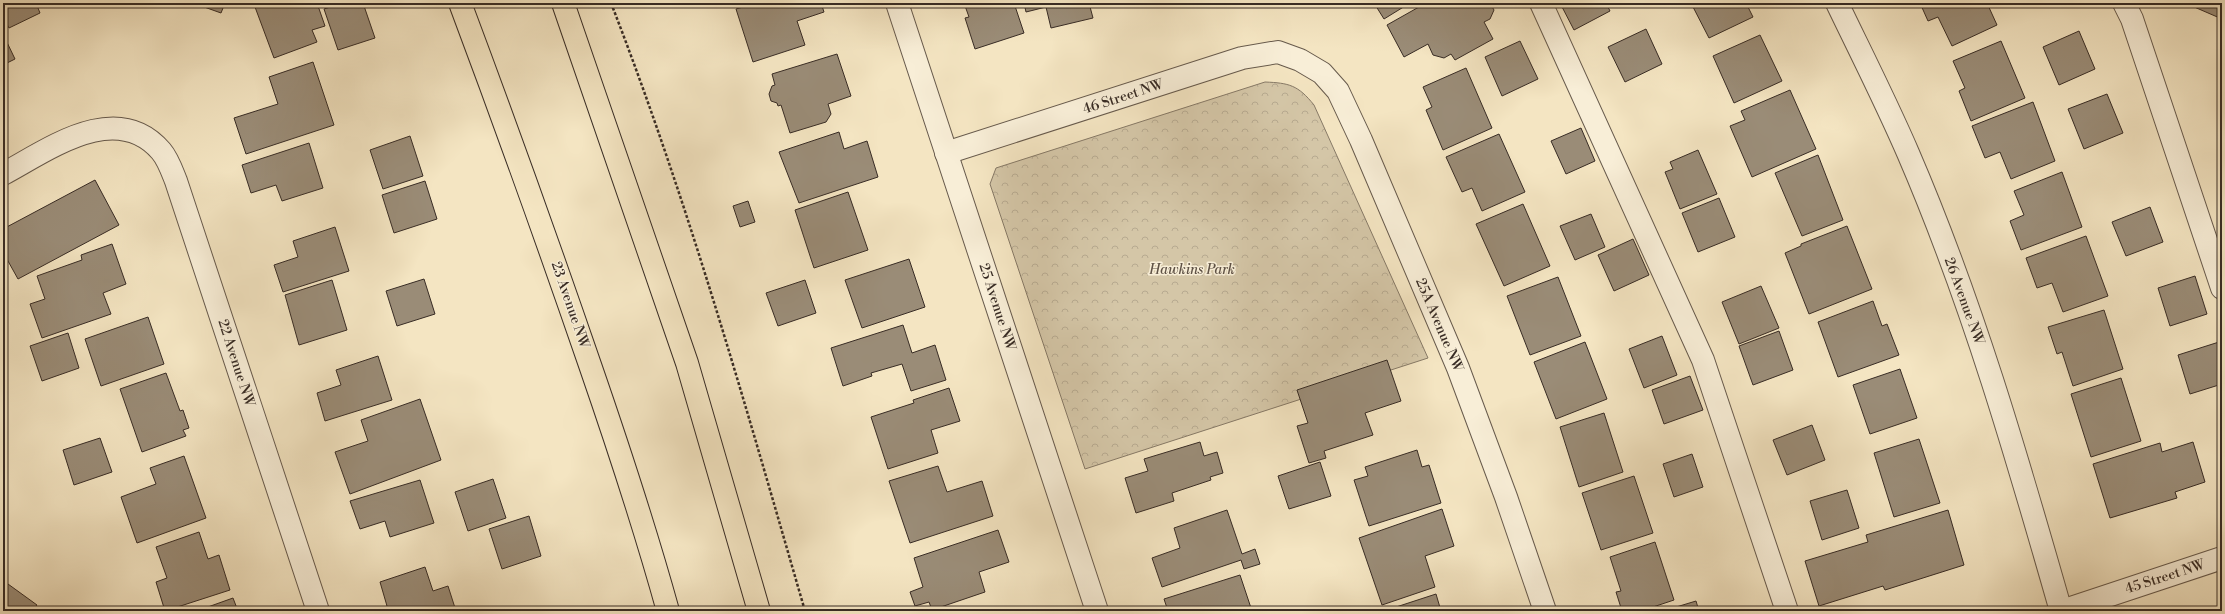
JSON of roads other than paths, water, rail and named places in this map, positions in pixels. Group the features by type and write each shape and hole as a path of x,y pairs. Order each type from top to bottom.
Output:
{"main road":[{"name":"23 Avenue NW","path":"460,3 532,194 611,428 667,608"},
{"path":"563,3 688,363 759,611"}],"street":[{"name":"25 Avenue NW","path":"896,3 1097,611"},
{"path":"1541,3 1703,360 1787,611"},
{"name":"26 Avenue NW","path":"1837,3 1908,154 1946,250 1982,350 2016,455 2062,611"},
{"path":"2124,3 2132,19 2222,288"},
{"name":"46 Street NW","path":"946,153 1242,58 1278,52 1300,60"},
{"name":"25A Avenue NW","path":"1300,60 1322,73 1338,91 1361,140 1484,433 1545,611"},
{"name":"22 Avenue NW","path":"3,174 76,135 114,128 131,131 148,140 161,151 176,181 318,611"},
{"name":"45 Street NW","path":"2062,611 2222,558"}],"park label":[{"name":"Hawkins Park","path":"1192,270"}]}
